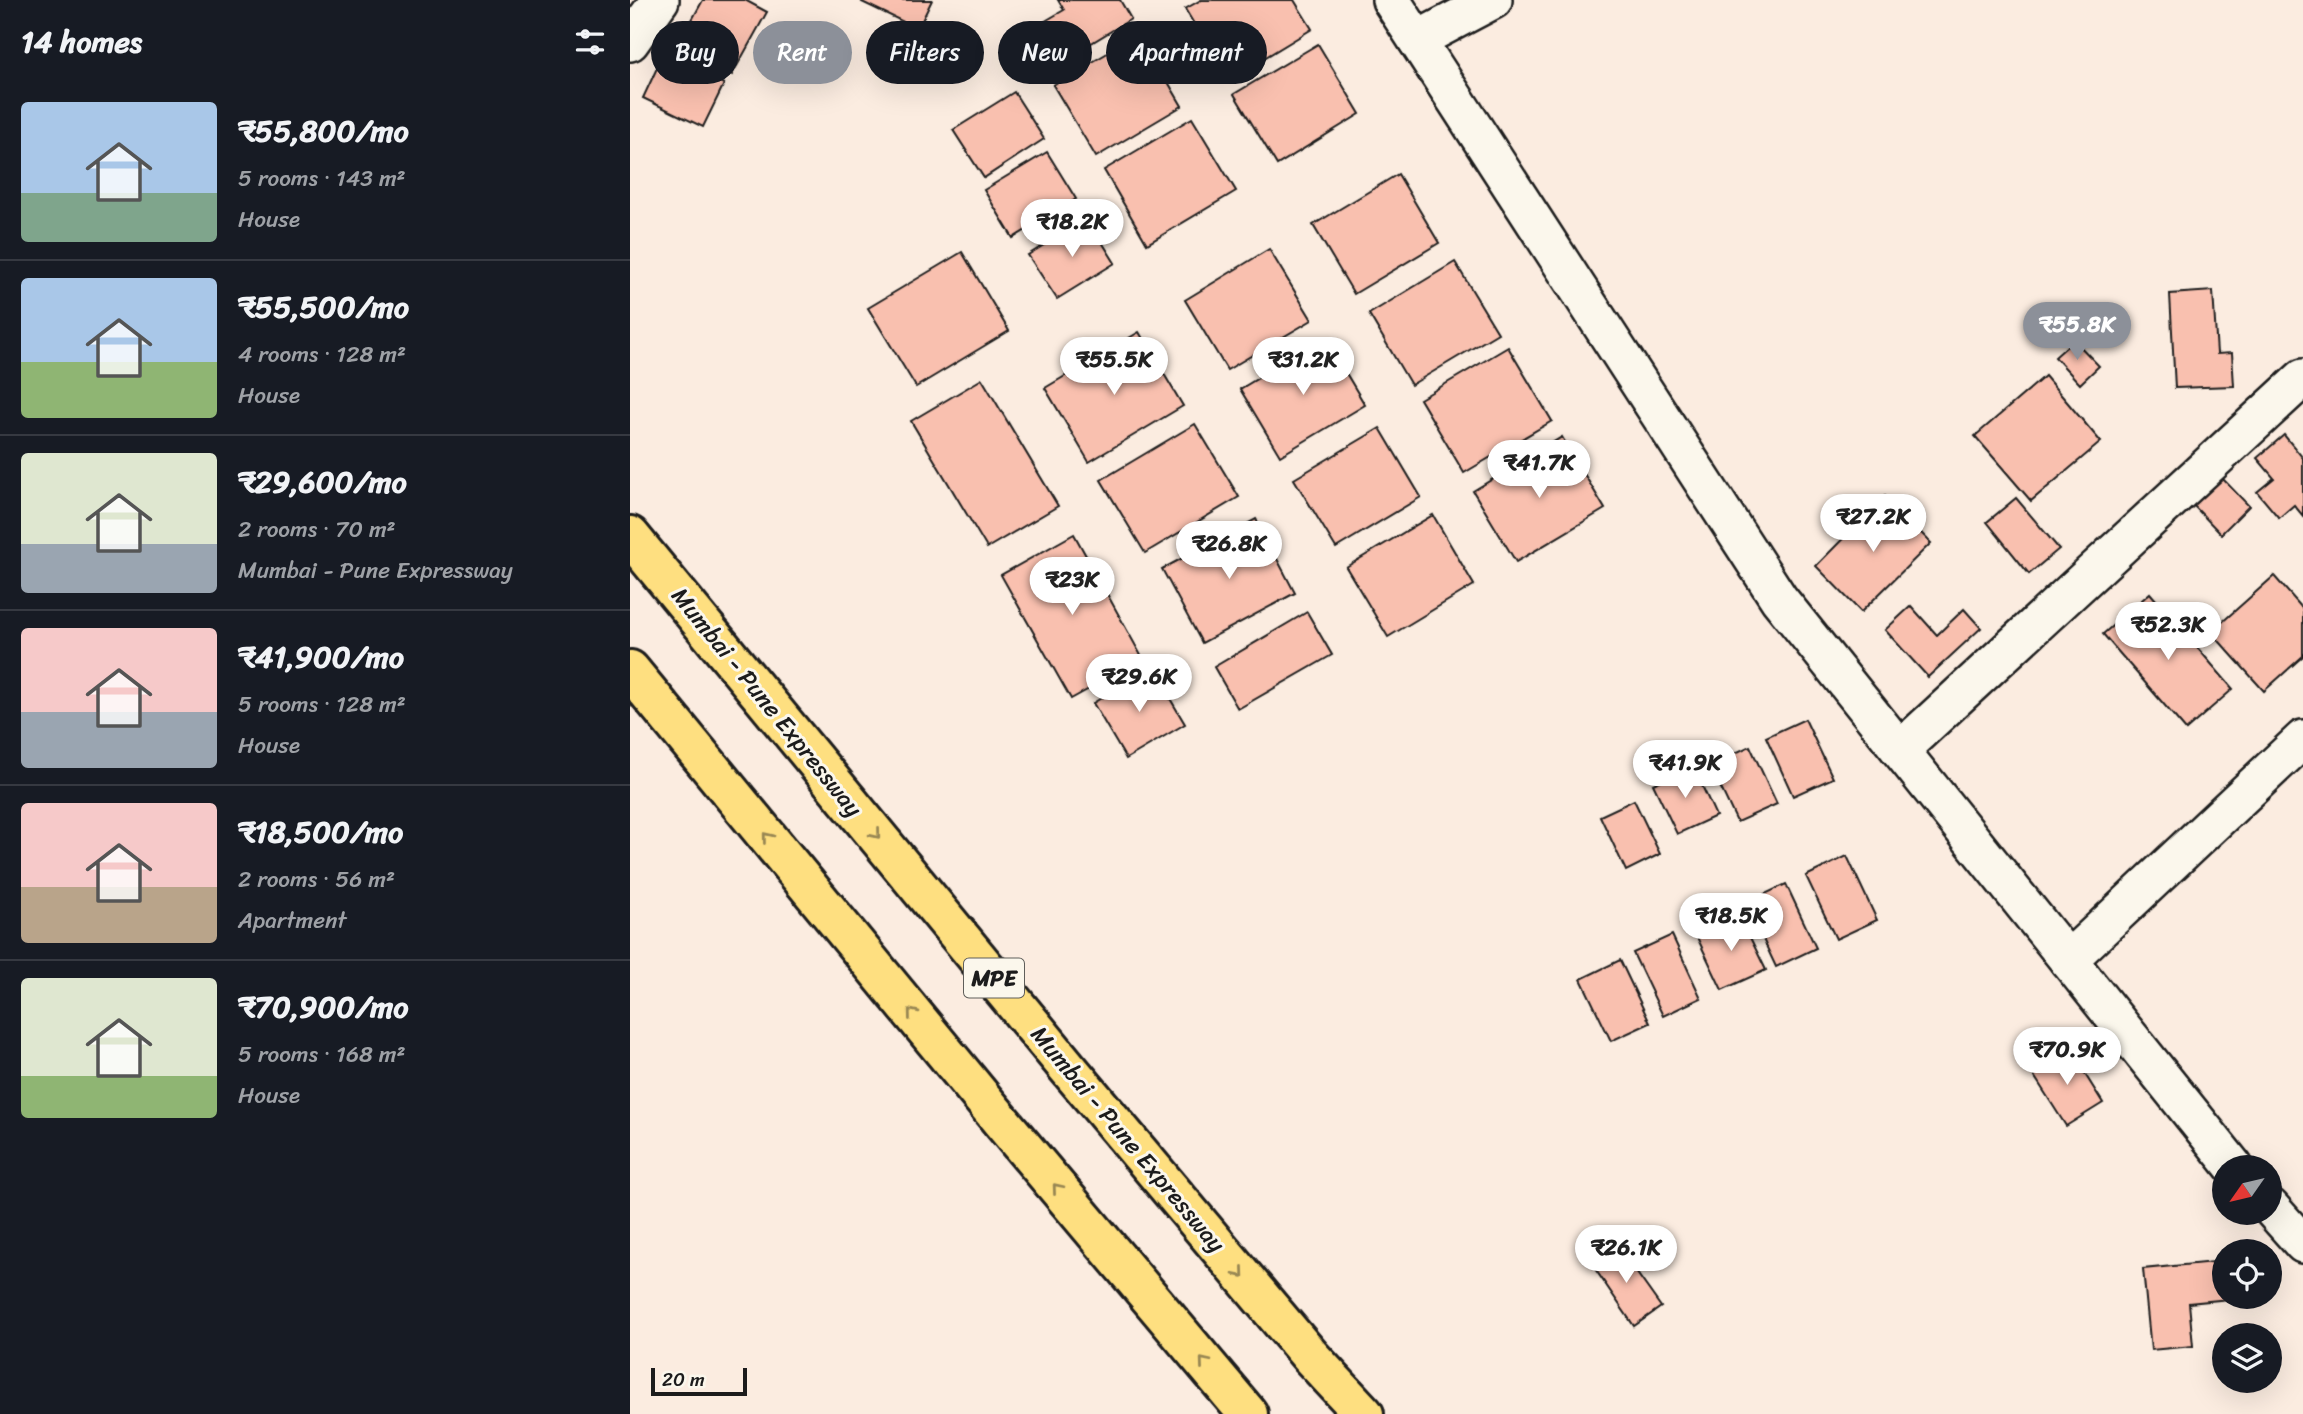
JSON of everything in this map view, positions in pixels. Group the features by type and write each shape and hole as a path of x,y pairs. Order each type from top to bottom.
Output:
{"highway":[{"name":"Mumbai - Pune Expressway","path":"630,536 1076,1077 1311,1357 1364,1414"},
{"path":"630,670 1002,1122 1248,1414"}],"street":[{"path":"630,42 660,0"},
{"path":"1391,0 1779,599 2224,1155"},
{"path":"1417,40 1493,0"},
{"path":"1900,750 2303,379"},
{"path":"2068,960 2303,739"},
{"path":"2282,1220 2303,1244"}],"building":[{"path":"703,0 745,0 767,12 762,21 753,21 753,37 739,62 739,21 691,21"},
{"path":"932,0 922,21 901,21 862,2"},
{"path":"1058,0 1120,0 1131,19 1106,21 1106,34 1092,43 1092,21 1045,21 1064,10"},
{"path":"1201,0 1294,0 1312,29 1267,56 1267,21 1192,21 1185,9"},
{"path":"1318,44 1360,114 1277,165 1234,94 1251,84 1267,84 1267,74"},
{"path":"1106,54 1106,84 1169,84 1182,106 1096,157 1053,85 1092,84 1092,62"},
{"path":"651,81 651,84 724,84 703,127 643,98"},
{"path":"1014,92 1044,139 984,178 953,130"},
{"path":"1192,118 1236,191 1147,244 1104,170"},
{"path":"1047,152 1076,199 1013,238 984,190"},
{"path":"1398,174 1439,243 1354,294 1313,225"},
{"path":"1087,218 1115,263 1057,299 1028,255"},
{"path":"1269,249 1312,320 1227,370 1185,300"},
{"path":"962,252 1009,331 916,387 868,308"},
{"path":"1455,262 1498,333 1411,385 1369,314"},
{"path":"2213,291 2217,354 2232,353 2234,386 2175,388 2170,294"},
{"path":"1139,332 1183,406 1089,462 1045,388"},
{"path":"1325,338 1365,405 1280,456 1240,389"},
{"path":"2074,340 2099,366 2080,384 2055,357"},
{"path":"1508,347 1552,421 1464,473 1420,399"},
{"path":"2045,376 2101,442 2031,501 1975,436"},
{"path":"982,379 1058,506 987,548 911,421"},
{"path":"1195,424 1239,497 1145,553 1101,480"},
{"path":"1380,428 1421,497 1336,548 1294,479"},
{"path":"2284,435 2303,458 2303,516 2294,505 2279,518 2257,492 2274,478 2257,458"},
{"path":"1562,437 1605,509 1516,562 1473,491"},
{"path":"2221,477 2249,506 2221,534 2193,505"},
{"path":"1885,496 1931,543 1861,612 1816,566"},
{"path":"2016,498 2059,549 2029,574 1987,522"},
{"path":"1433,515 1474,585 1388,637 1346,567"},
{"path":"1256,519 1295,593 1202,643 1162,569"},
{"path":"1074,534 1143,659 1071,699 1001,575"},
{"path":"2274,576 2303,609 2303,656 2264,691 2211,632"},
{"path":"2150,593 2233,689 2186,730 2103,634"},
{"path":"1911,606 1937,635 1964,609 1981,628 1928,677 1885,630"},
{"path":"1307,612 1332,655 1238,709 1214,667"},
{"path":"1152,668 1185,724 1126,759 1093,703"},
{"path":"1805,719 1833,778 1793,796 1766,737"},
{"path":"1750,746 1777,804 1737,822 1710,765"},
{"path":"1693,766 1716,816 1677,834 1653,784"},
{"path":"1634,800 1660,854 1626,871 1600,816"},
{"path":"1847,856 1877,920 1836,939 1806,876"},
{"path":"1786,884 1816,948 1776,967 1746,903"},
{"path":"1739,915 1766,970 1722,990 1696,935"},
{"path":"1672,935 1701,998 1663,1016 1633,953"},
{"path":"1620,960 1650,1023 1611,1041 1581,979"},
{"path":"2068,1047 2103,1103 2066,1126 2031,1071"},
{"path":"1617,1245 1661,1307 1634,1326 1591,1263"},
{"path":"2212,1262 2212,1301 2189,1303 2193,1346 2151,1350 2143,1269"}]}
